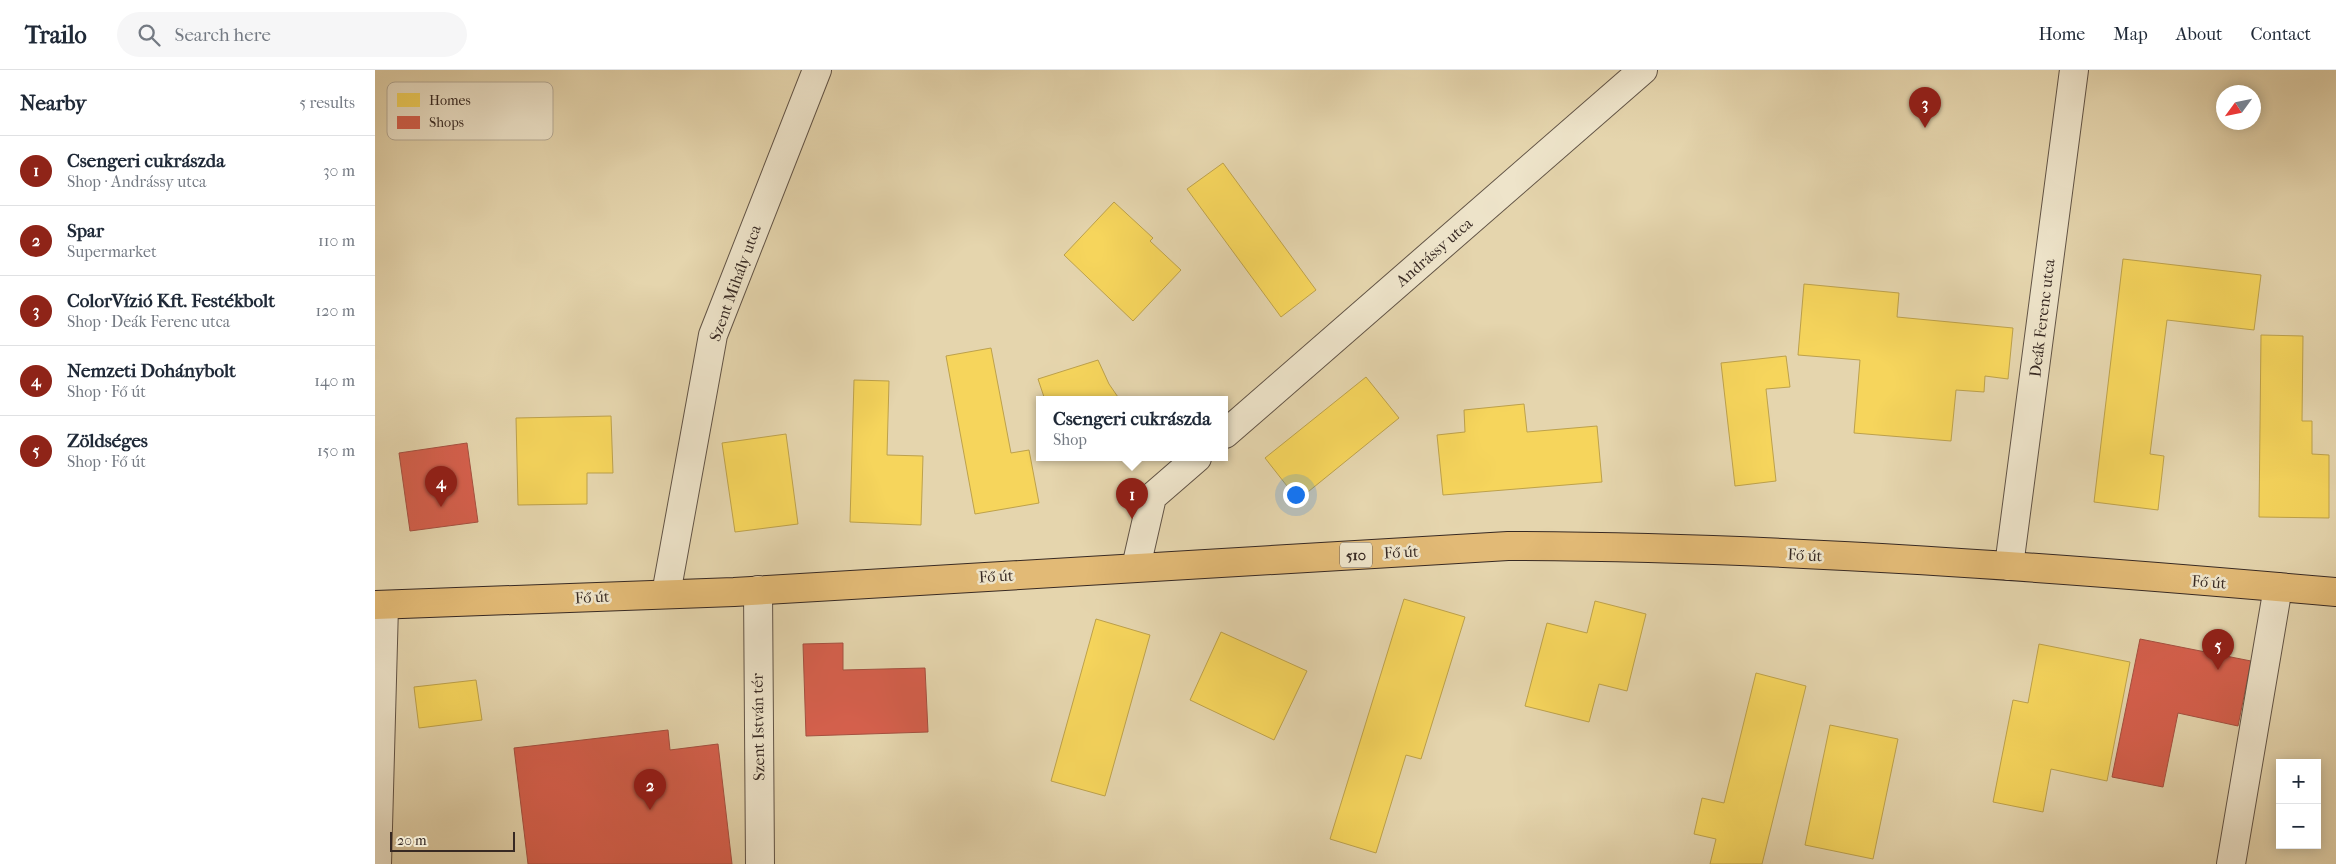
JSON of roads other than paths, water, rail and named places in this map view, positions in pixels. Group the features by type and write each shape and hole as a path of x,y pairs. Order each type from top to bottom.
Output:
{"main road":[{"name":"Fő út","path":"379,606 758,590 1508,546 1633,546 2009,566 2336,592"}],"street":[{"name":"Szent Mihály utca","path":"666,594 713,335 817,70"},
{"name":"Andrássy utca","path":"1228,431 1643,70"},
{"name":"Deák Ferenc utca","path":"2009,566 2074,70"},
{"path":"1136,568 1152,497 1194,461"},
{"path":"2231,864 2278,587"},
{"name":"Szent István tér","path":"758,590 760,864"},
{"path":"377,864 379,606"}],"place":[{"name":"ColorVízió Kft. Festékbolt","path":"1925,128"},
{"name":"Nemzeti Dohánybolt","path":"441,507"},
{"name":"Csengeri cukrászda","path":"1132,519"},
{"name":"Zöldséges","path":"2218,670"},
{"name":"Spar","path":"650,810"}]}
